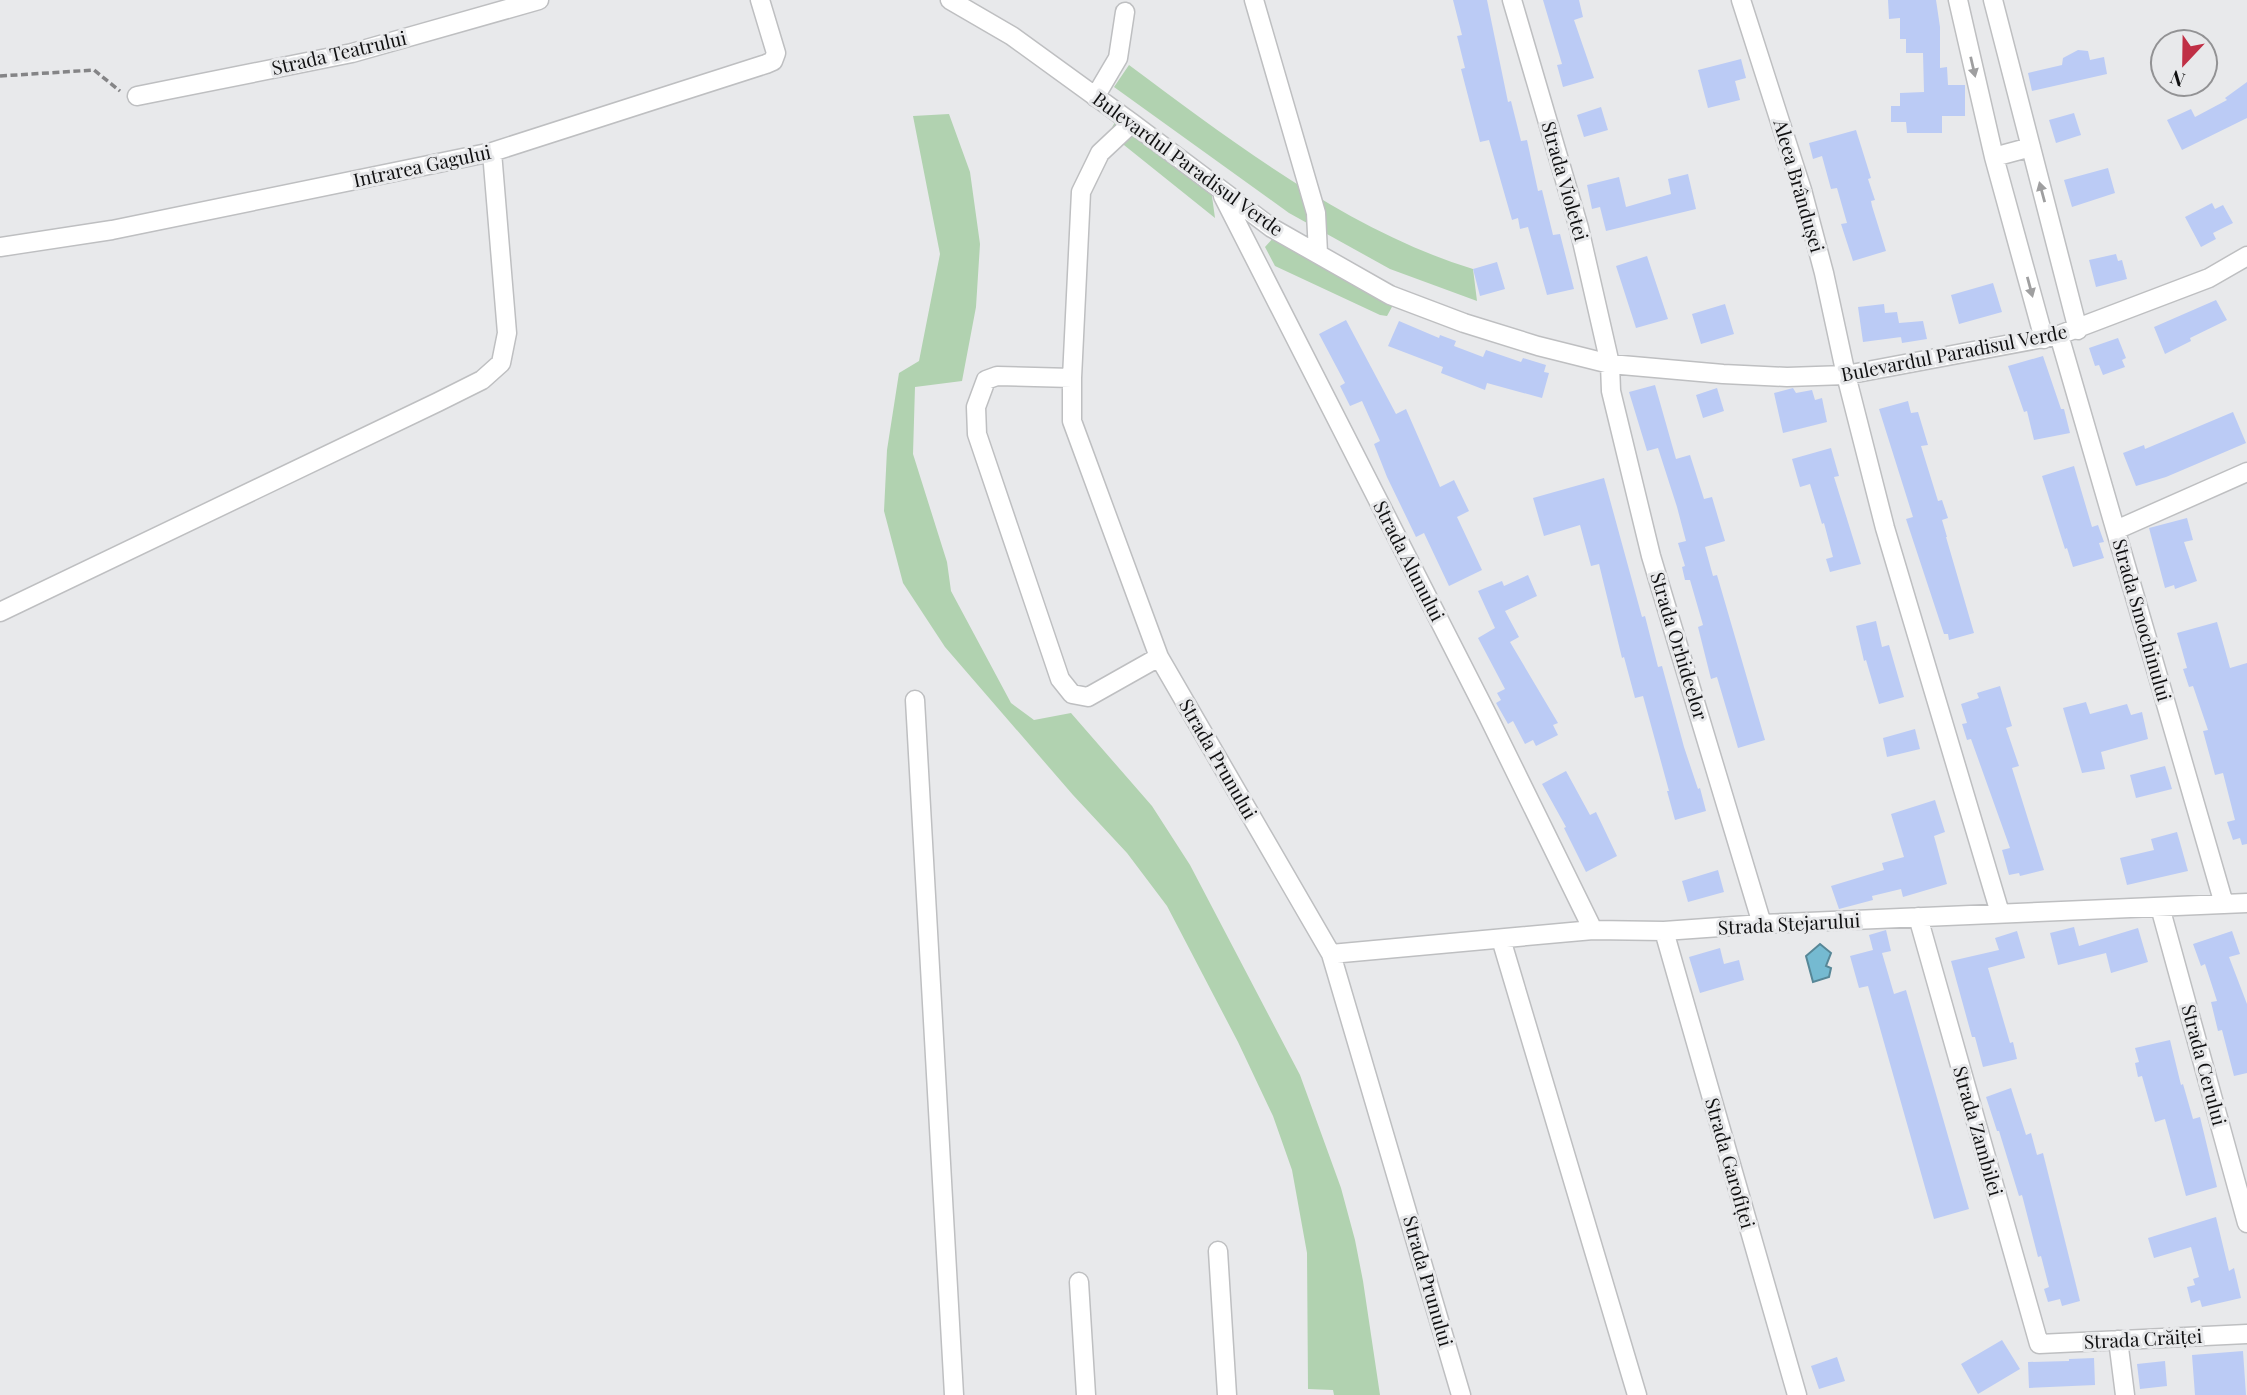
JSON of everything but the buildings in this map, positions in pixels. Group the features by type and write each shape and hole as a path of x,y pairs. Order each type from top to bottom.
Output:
{"street":[{"name":"Strada Teatrului","path":"136,96 352,53 539,0"},
{"name":"Intrarea Gagului","path":"0,247 112,230 492,152 773,61 776,54 760,0"},
{"name":"Bulevardul Paradisul Verde","path":"950,0 1012,36 1272,228 1390,295 1464,323 1611,364 1774,377 1846,375 2078,330 2210,278 2247,256"},
{"path":"1254,0 1316,213 1318,253"},
{"name":"Strada Violetei","path":"1512,0 1579,228 1611,364"},
{"name":"Aleea Brândușei","path":"1741,0 1802,190 1824,273 1846,375"},
{"name":"Strada Smochinului","path":"1959,0 1994,157 2116,530 2224,904"},
{"path":"1993,0 2078,330"},
{"path":"1095,97 1118,58 1125,12"},
{"name":"Strada Prunului","path":"1132,123 1100,153 1082,192 1072,421 1159,657 1331,954 1461,1395"},
{"path":"1994,157 2031,148"},
{"path":"0,612 438,402 482,380 501,363 507,333 492,152"},
{"name":"Strada Alunului","path":"1222,193 1482,704 1592,930"},
{"name":"Strada Orhideelor","path":"1611,364 1611,391 1651,556 1762,924"},
{"path":"1846,375 1885,528 2000,914"},
{"path":"1072,379 997,376 986,380 976,407 977,434 1060,679 1072,694 1088,697 1159,657"},
{"path":"2116,530 2247,472"},
{"path":"915,700 954,1395"},
{"name":"Strada Stejarului","path":"1331,954 1592,930 1664,931 1762,924 2247,903"},
{"name":"Strada Cerului","path":"2160,907 2247,1223"},
{"name":"Strada Zambilei","path":"1918,917 2039,1345"},
{"name":"Strada Garofiței","path":"1664,931 1797,1395"},
{"path":"1501,939 1637,1395"},
{"path":"1218,1251 1227,1395"},
{"path":"1079,1282 1086,1395"},
{"name":"Strada Crăiței","path":"2039,1345 2247,1334"},
{"path":"2118,1340 2125,1395"}],"path":[{"path":"0,76 94,70 120,91 136,96"}],"green space":[{"path":"1129,65 1293,182 1381,232 1473,269 1477,301 1390,269 1289,213 1114,87"},
{"path":"1120,113 1211,189 1215,218 1109,133"},
{"path":"949,114 970,172 980,244 976,307 962,381 915,387 913,454 947,562 951,591 1011,703 1034,720 1071,713 1152,806 1190,865 1300,1075 1341,1188 1363,1281 1380,1395 1334,1395 1333,1390 1308,1389 1307,1253 1292,1170 1273,1116 1238,1042 1167,906 1127,853 945,647 903,583 884,511 887,450 899,373 919,361 940,254 913,116"},
{"path":"1274,237 1393,305 1387,316 1275,266 1265,247"}],"water":[{"path":"1820,944 1831,953 1826,966 1831,968 1829,977 1813,982 1806,956"}]}
